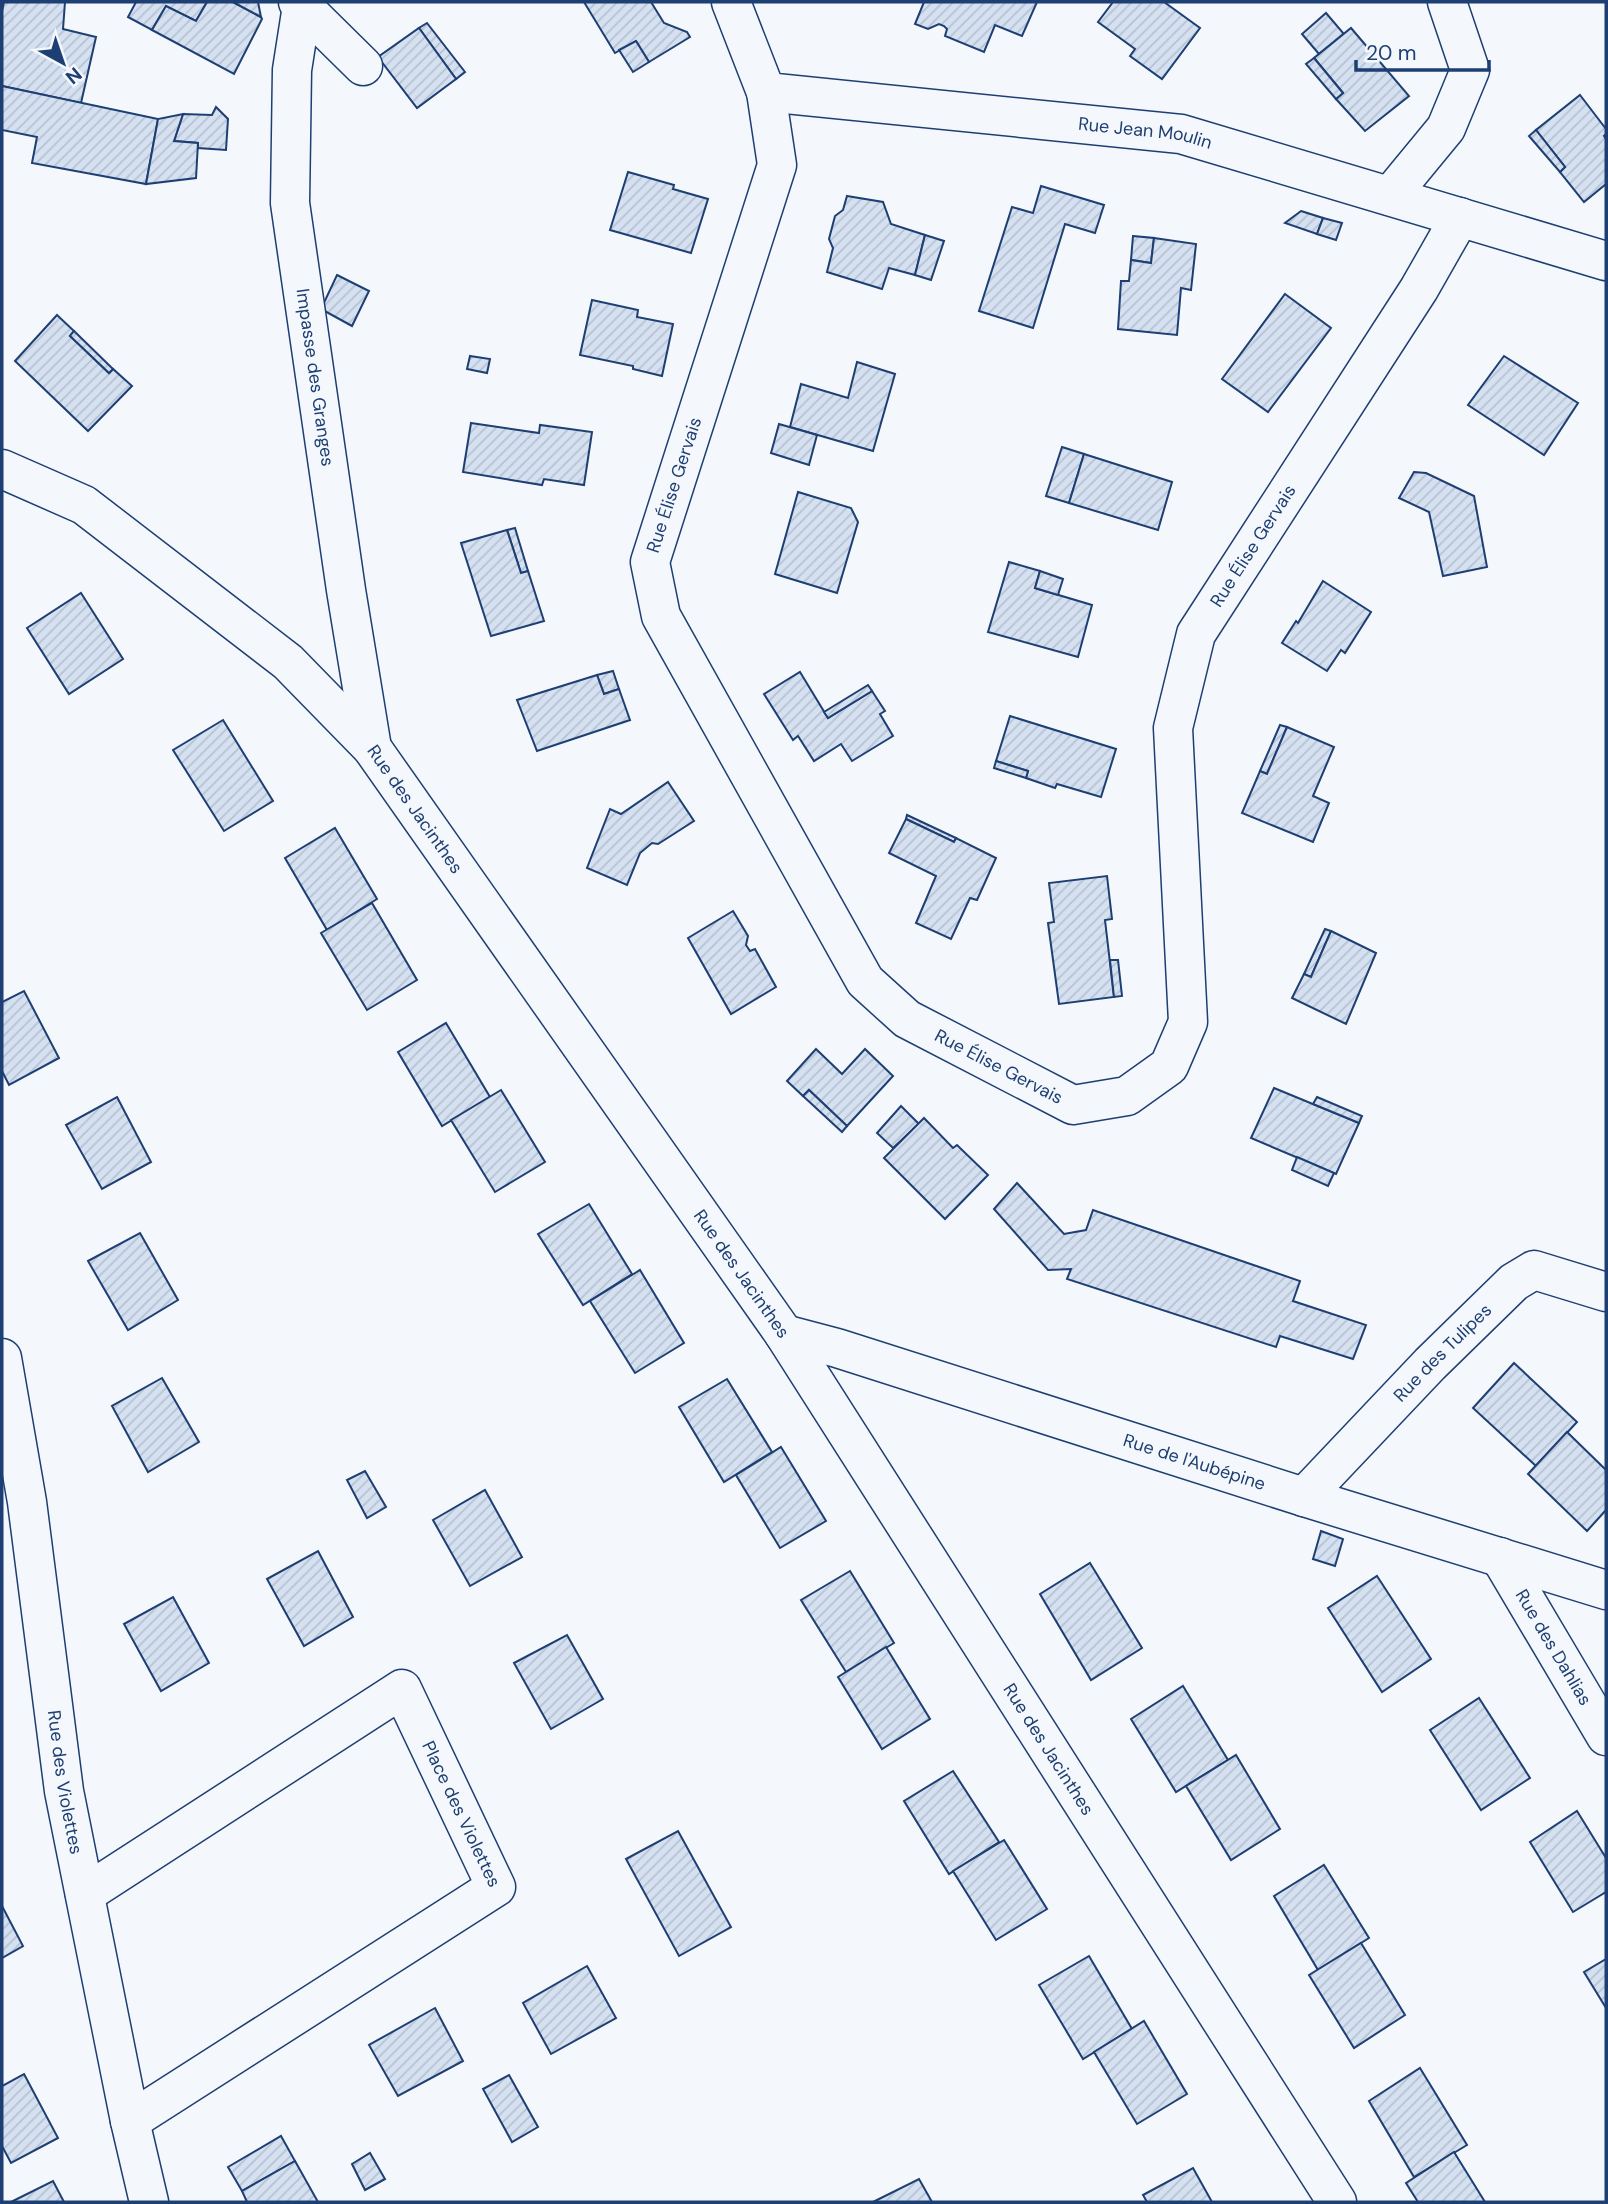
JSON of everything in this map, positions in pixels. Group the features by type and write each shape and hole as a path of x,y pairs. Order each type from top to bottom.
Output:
{"street":[{"path":"731,2 766,92"},
{"path":"1390,197 1446,128 1470,70 1447,2"},
{"name":"Impasse des Granges","path":"300,4 363,66"},
{"name":"Impasse des Granges","path":"300,4 292,70 290,202 345,590 372,748"},
{"name":"Rue Jean Moulin","path":"766,92 1181,134 1606,261"},
{"name":"Rue Élise Gervais","path":"766,92 776,165 649,562 661,616 865,981 907,1019 1073,1105 1127,1096 1169,1066 1188,1022 1173,728 1196,634 1419,289 1460,217"},
{"name":"Rue des Jacinthes","path":"4,471 85,505 288,662 372,748 784,1334 1337,2202"},
{"name":"Rue des Tulipes","path":"1304,1497 1430,1364 1514,1282 1534,1270 1606,1292"},
{"name":"Rue de l'Aubépine","path":"784,1334 837,1348 1606,1590"},
{"name":"Rue des Violettes","path":"2,1358 27,1502 65,1791 130,2121 149,2202"},
{"name":"Rue des Dahlias","path":"1500,1557 1606,1736"},
{"name":"Place des Violettes","path":"85,1894 402,1689 496,1887 130,2121"}],"building":[{"path":"4,2 65,2 63,29 96,37 81,103 2,86"},
{"path":"136,2 207,2 196,21 166,6 152,30 128,17"},
{"path":"207,2 233,2 262,19 234,74 152,30 166,6 196,21"},
{"path":"233,2 258,2 261,17"},
{"path":"584,2 651,2 664,23 687,32 690,37 649,62 636,41 615,53"},
{"path":"924,2 1037,2 1022,36 995,25 984,52 945,36 947,29 944,26 939,24 928,29 915,24"},
{"path":"1113,2 1164,2 1200,28 1162,79 1130,56 1135,49 1098,22"},
{"path":"1326,13 1344,34 1319,54 1302,34"},
{"path":"427,23 465,72 456,79 419,28"},
{"path":"419,28 456,79 417,108 378,57"},
{"path":"1351,28 1409,96 1365,131 1336,99 1343,93 1314,58"},
{"path":"636,41 649,62 633,72 619,50"},
{"path":"1314,58 1343,93 1336,99 1306,64"},
{"path":"2,86 158,119 146,184 32,163 37,137 2,130"},
{"path":"1580,95 1606,129 1606,184 1584,202 1560,172 1565,167 1536,130"},
{"path":"216,107 228,119 226,150 198,148 198,143 174,141 183,114 212,115"},
{"path":"183,114 174,141 198,143 196,178 146,184 158,119"},
{"path":"1536,130 1565,167 1560,172 1529,136"},
{"path":"628,172 674,185 673,189 708,199 691,253 610,230"},
{"path":"1041,186 1104,205 1095,233 1065,224 1033,328 979,311 1012,207 1033,213"},
{"path":"847,196 883,202 891,224 925,235 915,275 889,268 882,289 827,272 833,248 829,239 835,216 843,210"},
{"path":"1301,211 1323,218 1317,234 1285,223"},
{"path":"1323,218 1342,223 1336,240 1317,234"},
{"path":"925,235 944,241 931,280 915,275"},
{"path":"1133,236 1154,238 1151,263 1131,260"},
{"path":"1154,238 1196,244 1191,290 1181,288 1177,335 1118,329 1121,281 1129,281 1131,260 1151,263"},
{"path":"337,275 369,291 352,326 321,309"},
{"path":"1285,294 1331,328 1268,412 1222,379"},
{"path":"592,300 638,310 637,317 673,324 662,376 633,369 633,366 580,355"},
{"path":"57,315 74,331 70,336 109,373 113,369 132,386 88,431 15,361"},
{"path":"74,331 113,369 109,373 70,336"},
{"path":"470,356 490,359 487,373 467,369"},
{"path":"1504,356 1578,403 1544,455 1468,405"},
{"path":"857,362 895,374 873,451 790,427 801,384 848,398"},
{"path":"471,423 539,433 540,425 592,432 584,485 544,479 542,485 463,472"},
{"path":"779,424 817,435 809,465 771,453"},
{"path":"1062,447 1084,454 1069,503 1046,496"},
{"path":"1084,454 1172,482 1158,530 1069,503"},
{"path":"1414,472 1426,473 1474,496 1487,567 1443,576 1429,512 1399,498"},
{"path":"798,492 851,508 858,522 837,593 775,574"},
{"path":"515,528 528,571 521,573 507,530"},
{"path":"507,530 521,573 528,571 544,621 491,636 461,543"},
{"path":"1009,562 1040,571 1035,588 1092,605 1078,657 988,632"},
{"path":"1040,571 1063,579 1058,595 1035,588"},
{"path":"1323,581 1371,612 1345,653 1341,650 1327,671 1282,643 1296,621 1298,623"},
{"path":"81,593 123,659 69,694 27,628"},
{"path":"613,671 619,689 604,694 597,675"},
{"path":"800,672 828,718 872,691 885,711 880,714 893,736 852,761 841,744 814,761 798,736 793,740 764,694"},
{"path":"597,675 604,694 619,689 630,720 537,751 517,700"},
{"path":"868,685 872,691 828,718 824,712"},
{"path":"1010,716 1116,749 1101,797 1057,784 1055,788 1026,778 1028,771 996,761"},
{"path":"223,720 273,801 224,831 173,750"},
{"path":"1280,725 1287,727 1267,774 1260,771"},
{"path":"1287,727 1334,747 1313,796 1329,803 1313,842 1242,813 1260,771 1267,774"},
{"path":"996,761 1028,771 1026,778 994,768"},
{"path":"668,782 694,821 658,844 652,843 640,853 627,885 587,868 610,809 621,814"},
{"path":"907,815 956,838 954,842 906,819"},
{"path":"906,819 954,842 956,838 996,858 977,900 970,898 951,939 916,923 936,876 889,853"},
{"path":"335,828 377,899 327,930 285,858"},
{"path":"1107,876 1112,919 1105,920 1114,997 1059,1004 1048,923 1054,922 1049,883"},
{"path":"372,903 417,980 367,1010 321,933"},
{"path":"733,911 748,936 746,945 750,951 755,949 776,987 731,1014 688,938"},
{"path":"1325,929 1331,931 1311,977 1304,974"},
{"path":"1331,931 1376,953 1346,1024 1292,998 1304,974 1311,977"},
{"path":"1110,960 1118,960 1122,996 1114,997"},
{"path":"24,991 59,1058 9,1085 2,1071 2,1002"},
{"path":"446,1023 490,1097 442,1126 398,1052"},
{"path":"816,1049 842,1074 865,1049 893,1076 847,1126 809,1090 803,1096 787,1081"},
{"path":"1274,1088 1359,1123 1336,1174 1251,1138"},
{"path":"501,1090 545,1162 495,1192 451,1120"},
{"path":"809,1090 847,1126 842,1132 803,1096"},
{"path":"117,1097 151,1162 102,1189 66,1125"},
{"path":"1317,1097 1362,1116 1359,1123 1313,1104"},
{"path":"901,1106 919,1124 893,1148 877,1133"},
{"path":"924,1118 953,1148 957,1145 988,1175 945,1219 884,1158"},
{"path":"1297,1157 1334,1173 1328,1186 1292,1170"},
{"path":"1017,1183 1064,1234 1086,1230 1093,1210 1300,1281 1293,1301 1366,1325 1353,1359 1280,1336 1276,1347 1067,1279 1071,1269 1048,1270 994,1209"},
{"path":"589,1204 632,1274 583,1305 538,1234"},
{"path":"140,1233 178,1300 128,1330 88,1261"},
{"path":"640,1270 684,1343 635,1373 590,1301"},
{"path":"1514,1363 1577,1422 1536,1466 1473,1408"},
{"path":"162,1378 199,1442 148,1472 112,1406"},
{"path":"727,1379 772,1452 724,1482 679,1407"},
{"path":"1567,1432 1606,1470 1606,1510 1587,1531 1528,1474"},
{"path":"781,1447 826,1521 780,1548 736,1475"},
{"path":"365,1471 386,1507 367,1518 347,1480"},
{"path":"485,1490 522,1557 470,1586 433,1520"},
{"path":"1321,1531 1343,1539 1335,1566 1313,1559"},
{"path":"318,1551 353,1617 304,1646 267,1579"},
{"path":"1090,1563 1142,1648 1091,1680 1040,1594"},
{"path":"850,1571 894,1643 846,1672 801,1600"},
{"path":"1377,1576 1431,1659 1382,1692 1328,1608"},
{"path":"173,1597 209,1663 161,1691 124,1624"},
{"path":"567,1635 603,1699 551,1729 514,1663"},
{"path":"886,1647 930,1719 882,1749 838,1677"},
{"path":"1183,1686 1228,1760 1176,1792 1131,1719"},
{"path":"1479,1698 1530,1778 1481,1810 1430,1730"},
{"path":"1236,1755 1280,1829 1231,1860 1186,1786"},
{"path":"953,1771 999,1842 949,1874 904,1801"},
{"path":"1577,1811 1606,1858 1606,1892 1573,1912 1530,1842"},
{"path":"678,1831 731,1927 679,1956 626,1859"},
{"path":"1004,1840 1047,1909 996,1940 953,1871"},
{"path":"1324,1865 1369,1938 1318,1970 1274,1896"},
{"path":"2,1906 23,1946 2,1958"},
{"path":"1361,1943 1405,2015 1354,2048 1309,1975"},
{"path":"1089,1956 1132,2029 1083,2059 1039,1985"},
{"path":"1606,1959 1606,2008 1584,1972"},
{"path":"587,1966 616,2018 551,2054 523,2003"},
{"path":"435,2008 463,2061 398,2096 369,2045"},
{"path":"1144,2021 1187,2094 1137,2124 1094,2052"},
{"path":"1420,2068 1467,2145 1414,2177 1369,2101"},
{"path":"24,2074 58,2138 11,2163 2,2146 2,2086"},
{"path":"509,2075 538,2127 512,2142 483,2089"},
{"path":"281,2136 295,2161 242,2191 228,2167"},
{"path":"1454,2152 1485,2202 1418,2202 1406,2183"},
{"path":"370,2153 385,2179 365,2190 352,2164"},
{"path":"295,2161 318,2202 247,2202 242,2191"},
{"path":"1193,2168 1212,2202 1147,2202 1143,2195"},
{"path":"919,2179 932,2202 873,2202"},
{"path":"53,2181 64,2202 11,2202"}]}
